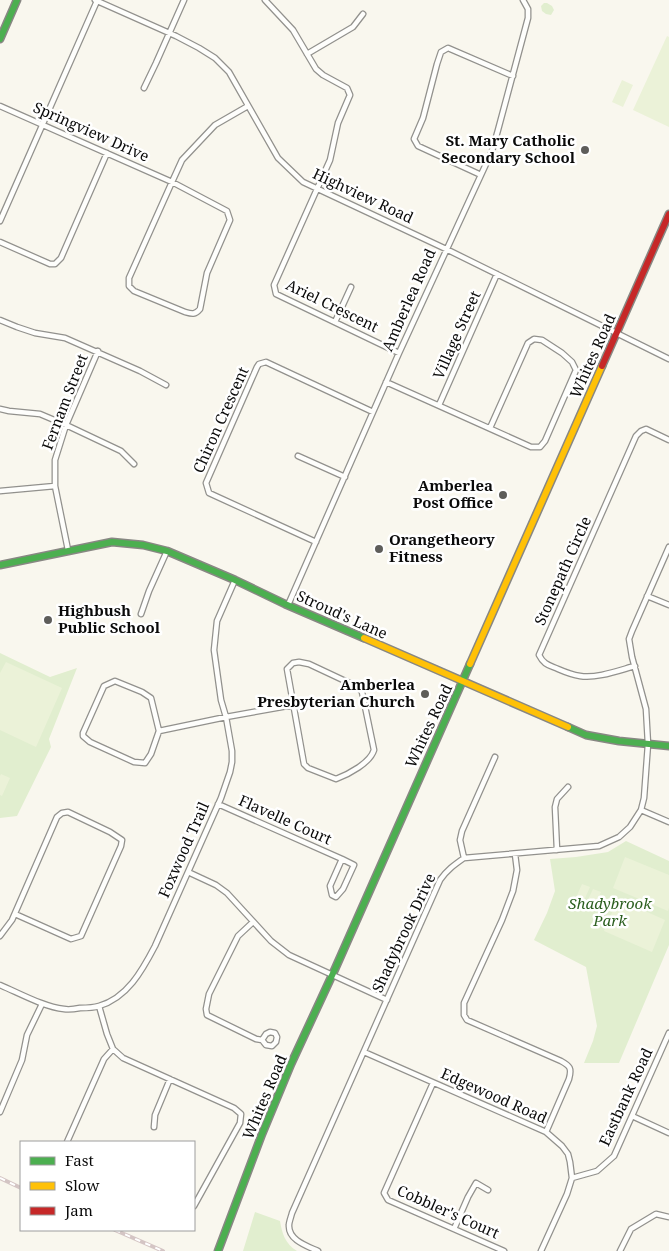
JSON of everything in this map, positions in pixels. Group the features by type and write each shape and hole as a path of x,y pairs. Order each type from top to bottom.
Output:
{"main road":[{"path":"0,39 17,0"},
{"name":"Whites Road","path":"218,1251 262,1134 292,1064 669,214"},
{"name":"Stroud's Lane","path":"0,565 112,542 143,545 167,551 586,735 619,741 669,746"}],"street":[{"path":"0,221 96,0"},
{"name":"Highview Road","path":"96,0 169,33 215,58 229,72 278,158 303,182 446,249 669,359"},
{"path":"144,88 184,0"},
{"path":"265,0 293,30 316,69 347,88 350,95 338,123 330,160 317,188"},
{"name":"Amberlea Road","path":"288,605 399,353 492,151 528,18 528,9 524,0"},
{"path":"307,54 353,27 363,14"},
{"path":"481,175 415,143 414,139 423,118 437,64 441,52 448,48 513,76"},
{"name":"Springview Drive","path":"0,106 172,182 227,211 230,220 207,273 200,309 197,313 192,314 134,291 129,286 129,278 172,182"},
{"path":"172,182 182,160 215,125 248,106"},
{"path":"0,242 50,264 55,264 61,258 107,153"},
{"name":"Ariel Crescent","path":"317,188 274,285 276,294 399,353"},
{"name":"Village Street","path":"439,405 497,274"},
{"path":"335,322 351,287"},
{"path":"0,320 36,333 65,338 140,371 166,385"},
{"path":"386,382 439,405 490,428 531,446 540,447 545,441 576,370 572,362 542,340 534,339 528,343 490,428"},
{"name":"Fernam Street","path":"68,550 55,486 55,460 66,425 98,352"},
{"name":"Chiron Crescent","path":"316,542 209,493 206,483 259,364 266,362 373,412"},
{"path":"0,409 40,414 121,451 134,464"},
{"name":"Stonepath Circle","path":"635,666 591,677 581,676 564,672 548,665 543,662 540,655 636,436 646,429 669,440"},
{"path":"298,456 344,477"},
{"path":"0,492 55,486"},
{"path":"494,757 462,831 460,840 464,858 599,846 619,837 630,827 641,810 644,798 648,744 646,709 629,639 669,548"},
{"path":"141,614 167,551"},
{"name":"Foxwood Trail","path":"0,985 42,1004 65,1010 99,1006 116,998 131,985 143,969 188,872 230,772 232,751 221,700 214,650 217,621 235,580"},
{"path":"647,596 669,605"},
{"path":"293,663 309,664 358,687 362,692 374,750 373,755 362,765 336,780 308,768 304,764 294,705 287,669 293,663"},
{"path":"115,681 142,692 151,698 158,731 151,754 145,763 134,762 90,742 83,736 104,686 115,681"},
{"path":"158,731 294,705"},
{"path":"557,850 555,807 557,800 568,787"},
{"name":"Flavelle Court","path":"218,804 342,859 354,865 343,889 336,897 332,895 330,886 342,859"},
{"path":"641,810 669,822"},
{"path":"0,936 12,920 57,817 62,813 68,812 110,832 122,840 81,936 71,940 15,914"},
{"path":"514,854 517,870 513,891 502,920 464,1003 464,1015 467,1020 568,1065 571,1072 569,1079 546,1132"},
{"name":"Shadybrook Drive","path":"318,1251 303,1244 292,1235 289,1227 292,1213 440,880 446,872 464,858"},
{"path":"188,872 216,885 227,893 271,941 290,955 387,1000"},
{"path":"253,922 238,936 209,994 206,1009 207,1015 256,1039 262,1040"},
{"path":"0,1112 22,1060 27,1035 42,1004"},
{"path":"99,1006 113,1049 123,1058 234,1108 241,1114 240,1123 195,1204"},
{"name":"Eastbank Road","path":"572,1178 597,1171 614,1156 669,1033"},
{"path":"67,1141 104,1059 113,1049"},
{"name":"Edgewood Road","path":"364,1052 546,1132 562,1146 568,1154 572,1178 567,1194 541,1251"},
{"path":"154,1127 155,1115 170,1079"},
{"name":"Cobbler's Court","path":"433,1083 384,1193 388,1200 504,1251"},
{"path":"632,1116 669,1133"},
{"path":"454,1229 476,1183 488,1190"},
{"path":"620,1251 631,1229 656,1214 669,1217"}],"green space":[{"path":"544,3 552,6 554,10 551,15 542,11 541,6"},
{"path":"667,36 669,37 669,127 633,110"},
{"path":"622,80 633,85 623,107 612,102"},
{"path":"0,653 50,677 77,668 49,739 51,747 17,816 0,818"},
{"path":"6,662 62,688 36,747 0,730 0,673"},
{"path":"1,774 10,778 2,796 0,795"},
{"name":"Shadybrook Park","path":"626,841 669,861 669,945 619,1063 584,1063 597,1026 586,967 534,940 555,891 550,859 608,852"},
{"path":"625,857 669,875 668,911 613,888"},
{"path":"582,884 590,887 582,905 574,902"},
{"path":"593,889 601,892 593,910 585,906"},
{"path":"618,899 665,920 652,952 604,931"},
{"path":"255,1212 280,1221 285,1238 297,1251 243,1251"}],"railway":[{"path":"0,1178 20,1188"},
{"path":"117,1231 163,1251"}],"traffic: fast":[{"path":"0,39 17,0"},
{"path":"0,565 112,542 143,545 167,551 364,638"},
{"path":"218,1251 262,1134 291,1064 470,664"},
{"path":"568,727 586,735 619,741 669,746"}],"traffic: slow":[{"path":"470,664 602,366"},
{"path":"364,638 568,727"}],"traffic: jam":[{"path":"602,366 669,214"}],"place":[{"name":"St. Mary Catholic Secondary School","path":"585,150"},
{"name":"Amberlea Post Office","path":"503,495"},
{"name":"Orangetheory Fitness","path":"379,549"},
{"name":"Highbush Public School","path":"48,620"},
{"name":"Amberlea Presbyterian Church","path":"425,694"}]}
